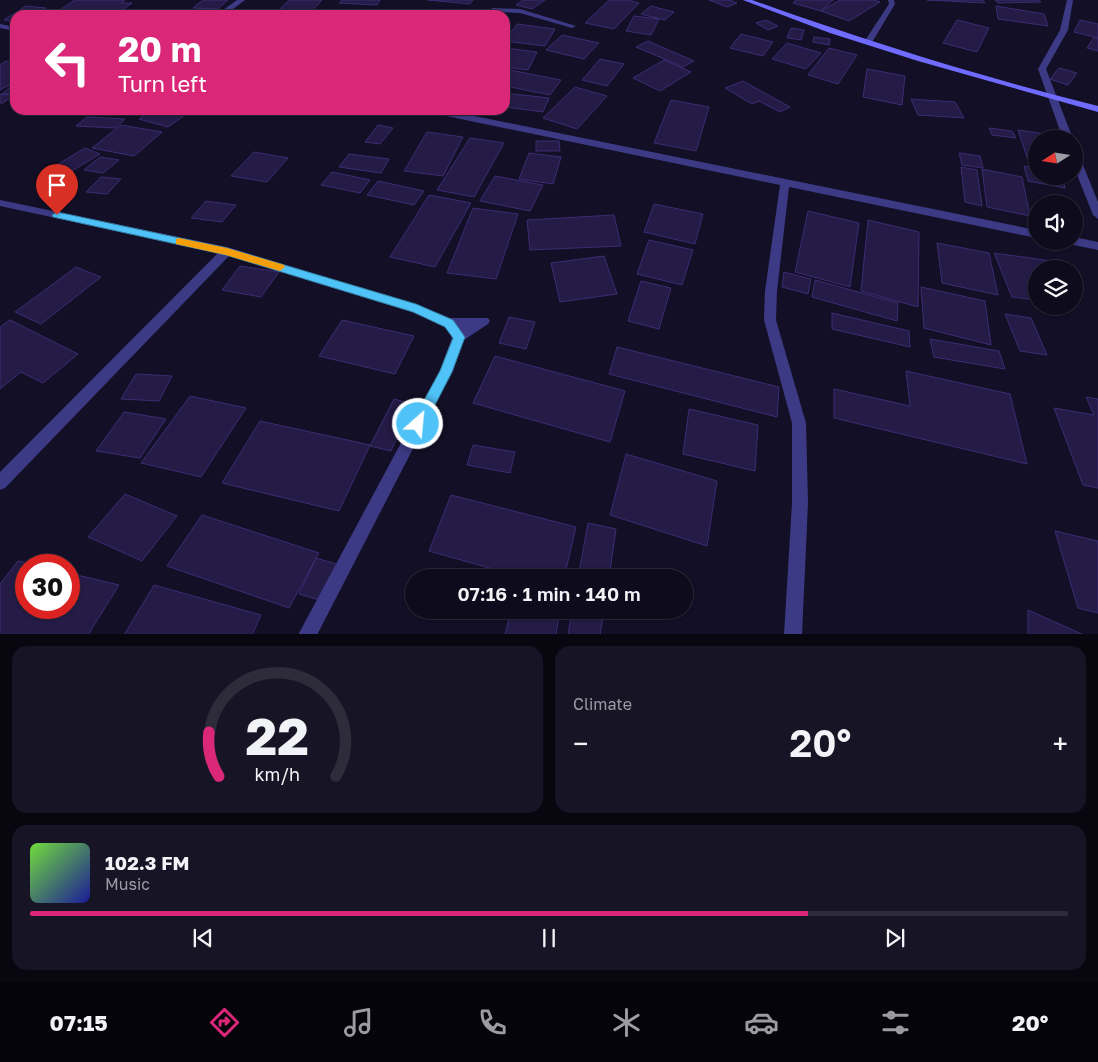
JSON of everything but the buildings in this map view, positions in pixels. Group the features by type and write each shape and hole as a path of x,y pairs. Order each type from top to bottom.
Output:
{"street":[{"path":"227,10 242,0"},
{"path":"746,0 937,66 1098,109"},
{"path":"868,42 892,4 891,0"},
{"path":"1065,130 1042,69 1064,30 1070,0"},
{"path":"510,11 520,12 572,26"},
{"path":"460,115 1028,232"},
{"path":"1083,178 1098,215"},
{"path":"785,182 771,291 770,320 799,423 800,503 793,634"},
{"path":"0,203 227,251 416,309 449,323 484,321 459,337 446,372 307,634"},
{"path":"1083,243 1098,246"},
{"path":"0,483 227,251"},
{"path":"449,323 459,337"}],"slow traffic":[{"path":"179,241 227,251 280,267"}],"route":[{"path":"57,215 227,251 416,309 449,323 459,337 446,372 418,424"}]}
